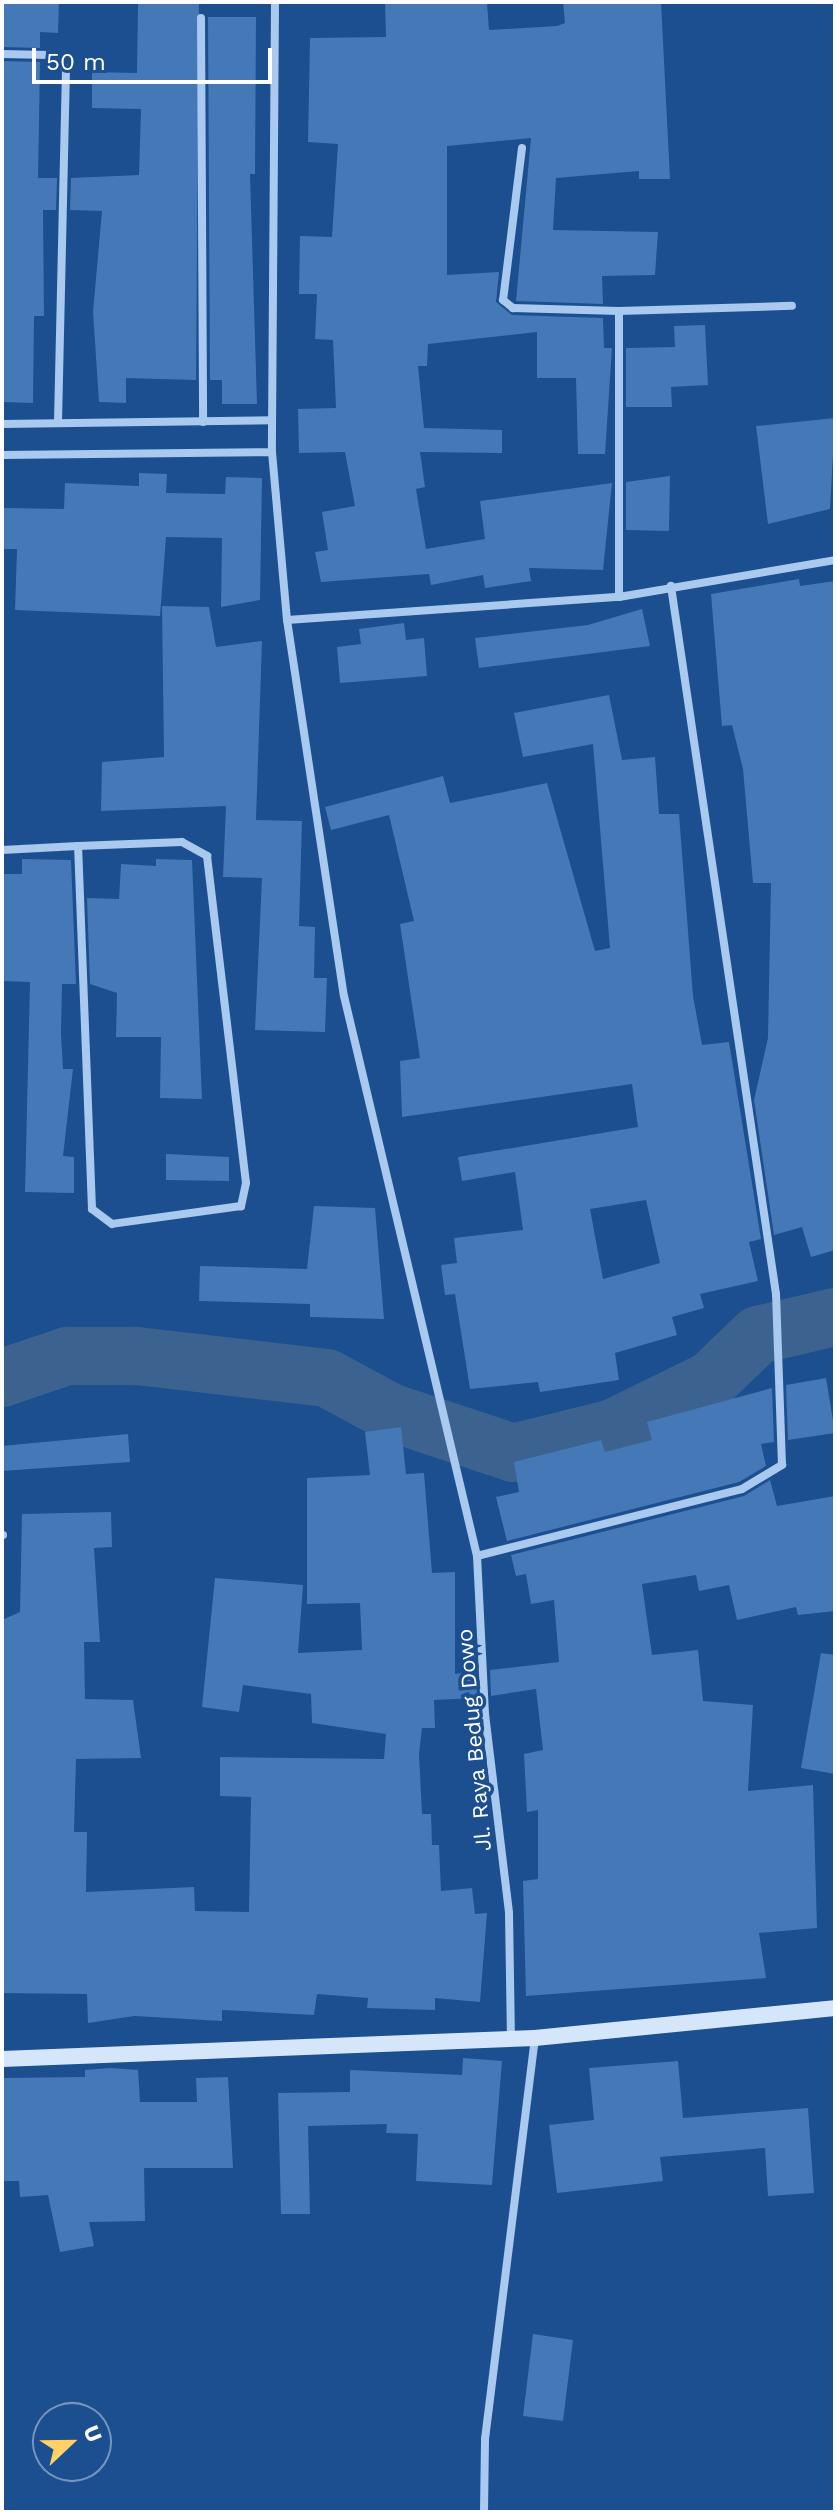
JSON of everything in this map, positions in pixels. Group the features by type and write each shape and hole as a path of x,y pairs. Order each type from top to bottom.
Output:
{"street":[{"name":"Jl. Raya Bedug Dowo","path":"275,2 272,452 287,620 344,996 428,1357 452,1439 477,1556 485,1714 509,1913 511,2039"},
{"path":"201,18 203,422"},
{"path":"2,54 49,55 66,69 58,422"},
{"path":"522,148 503,300 513,308 619,311 792,306"},
{"path":"619,311 619,597"},
{"path":"2,424 272,420"},
{"path":"2,455 272,452"},
{"path":"287,620 619,597 835,560"},
{"path":"477,1556 778,1474 785,1442 776,1339 776,1294 671,586"},
{"path":"2,850 78,846 194,843 207,856 246,1183 241,1206 112,1224 92,1209 78,846"},
{"path":"2,2059 535,2038 835,2008"},
{"path":"484,2512 485,2439 535,2038"}],"building":[{"path":"2,2 59,2 58,33 40,32 40,48 2,47"},
{"path":"138,2 199,2 196,380 126,378 126,403 99,402 93,312 102,211 70,210 71,178 139,175 141,109 92,108 92,72 137,73"},
{"path":"385,2 487,2 489,30 565,23 563,2 661,2 670,179 639,179 639,171 556,178 553,230 658,232 655,275 602,276 603,304 516,301 531,138 447,146 447,275 499,272 496,302 512,315 603,318 604,348 612,348 605,454 578,454 576,378 537,378 537,332 428,344 427,366 418,366 424,428 502,430 502,453 420,452 425,487 416,489 426,549 485,539 480,501 612,483 603,570 529,568 531,581 485,588 483,575 431,585 429,574 321,582 315,552 328,550 322,512 355,506 345,452 299,453 298,409 336,408 333,340 315,339 317,294 299,294 300,236 332,237 338,144 308,142 310,38 386,37"},
{"path":"208,17 256,17 255,174 250,174 257,404 222,404 222,380 210,380"},
{"path":"2,61 40,62 38,178 57,178 56,210 43,210 44,316 34,316 33,403 2,402"},
{"path":"705,325 708,385 671,387 672,407 626,407 626,348 675,347 674,326"},
{"path":"835,418 830,509 768,524 756,426"},
{"path":"139,473 167,474 166,493 225,494 226,477 262,478 260,600 221,607 222,538 166,537 160,616 15,610 17,549 2,549 2,508 64,509 65,483 139,486"},
{"path":"670,476 669,531 626,530 626,482"},
{"path":"799,579 800,586 835,581 835,1250 811,1257 802,1227 774,1235 754,1100 768,1038 771,883 753,883 743,769 732,725 722,726 711,594"},
{"path":"162,606 209,607 216,647 262,641 256,820 302,821 299,926 315,927 314,978 327,978 325,1032 255,1030 262,878 223,877 226,806 101,811 102,762 164,757"},
{"path":"642,609 650,646 479,668 475,638 588,625"},
{"path":"404,623 406,640 424,638 427,676 340,683 337,647 361,644 359,629"},
{"path":"609,695 622,760 655,757 659,814 679,814 693,996 702,1045 729,1042 761,1239 749,1242 758,1281 700,1294 704,1308 672,1317 677,1335 615,1353 619,1380 540,1392 538,1382 470,1389 455,1294 445,1295 441,1265 457,1263 454,1238 523,1230 515,1172 462,1181 458,1157 638,1127 632,1084 402,1117 400,1061 420,1058 400,924 414,921 389,815 331,830 325,807 443,776 450,803 547,783 595,951 610,948 593,744 523,757 514,713","holes":["646,1200 660,1263 603,1279 590,1209"]},
{"path":"22,859 71,860 76,984 62,984 61,1034 63,1069 73,1069 63,1156 74,1157 74,1193 25,1192 30,982 2,981 2,874 22,874"},
{"path":"156,859 192,860 202,1099 160,1098 161,1037 116,1037 117,993 90,984 87,898 119,899 121,864 156,866"},
{"path":"166,1154 229,1157 229,1181 166,1180"},
{"path":"314,1206 375,1208 384,1319 310,1317 310,1304 199,1301 200,1266 307,1269"},
{"path":"826,1378 835,1433 788,1440 786,1385"},
{"path":"772,1388 774,1442 761,1444 766,1466 739,1482 507,1541 496,1497 519,1492 514,1462 601,1440 605,1452 652,1440 647,1422"},
{"path":"401,1427 406,1474 424,1473 432,1573 455,1572 455,1674 476,1671 477,1698 434,1700 435,1728 422,1728 419,1754 422,1814 431,1814 432,1845 439,1845 441,1891 472,1888 475,1914 487,1913 480,2002 435,1998 435,2010 367,2008 368,1998 317,1994 314,2015 222,2010 222,2021 134,2016 88,2023 87,1994 2,1993 2,1620 20,1612 22,1514 111,1512 112,1547 94,1548 100,1642 84,1642 85,1699 133,1700 141,1758 76,1759 74,1832 87,1832 86,1892 194,1887 195,1911 249,1912 251,1797 220,1796 220,1757 384,1759 386,1734 312,1723 311,1694 243,1685 239,1712 202,1707 215,1578 303,1585 298,1653 362,1650 360,1603 307,1604 307,1478 370,1475 365,1432"},
{"path":"128,1434 130,1462 2,1471 2,1446"},
{"path":"770,1480 777,1506 835,1496 835,1611 798,1615 796,1607 737,1620 729,1585 699,1591 696,1575 642,1584 652,1655 698,1650 703,1701 753,1705 748,1791 813,1785 817,1928 759,1933 766,1978 526,1996 523,1881 538,1879 538,1810 527,1812 524,1754 543,1750 536,1689 491,1696 490,1670 559,1662 554,1600 531,1604 526,1574 516,1576 511,1555 744,1496"},
{"path":"821,1653 835,1655 835,1774 801,1768"},
{"path":"463,2058 502,2061 492,2185 416,2181 418,2134 386,2133 387,2124 308,2126 310,2214 281,2214 278,2093 350,2092 350,2070 462,2075"},
{"path":"678,2061 683,2118 808,2108 814,2193 768,2196 765,2148 660,2157 663,2181 557,2193 549,2125 594,2120 589,2068"},
{"path":"85,2070 138,2070 140,2102 197,2102 196,2078 228,2077 233,2168 144,2168 145,2221 89,2222 94,2246 60,2252 48,2195 20,2197 19,2181 2,2181 2,2078 85,2077"},
{"path":"533,2334 573,2340 563,2421 523,2416"}],"waterway":[{"path":"2,1378 67,1356 137,1356 327,1378 390,1412 513,1453 613,1428 711,1380 758,1335 835,1317"}]}
